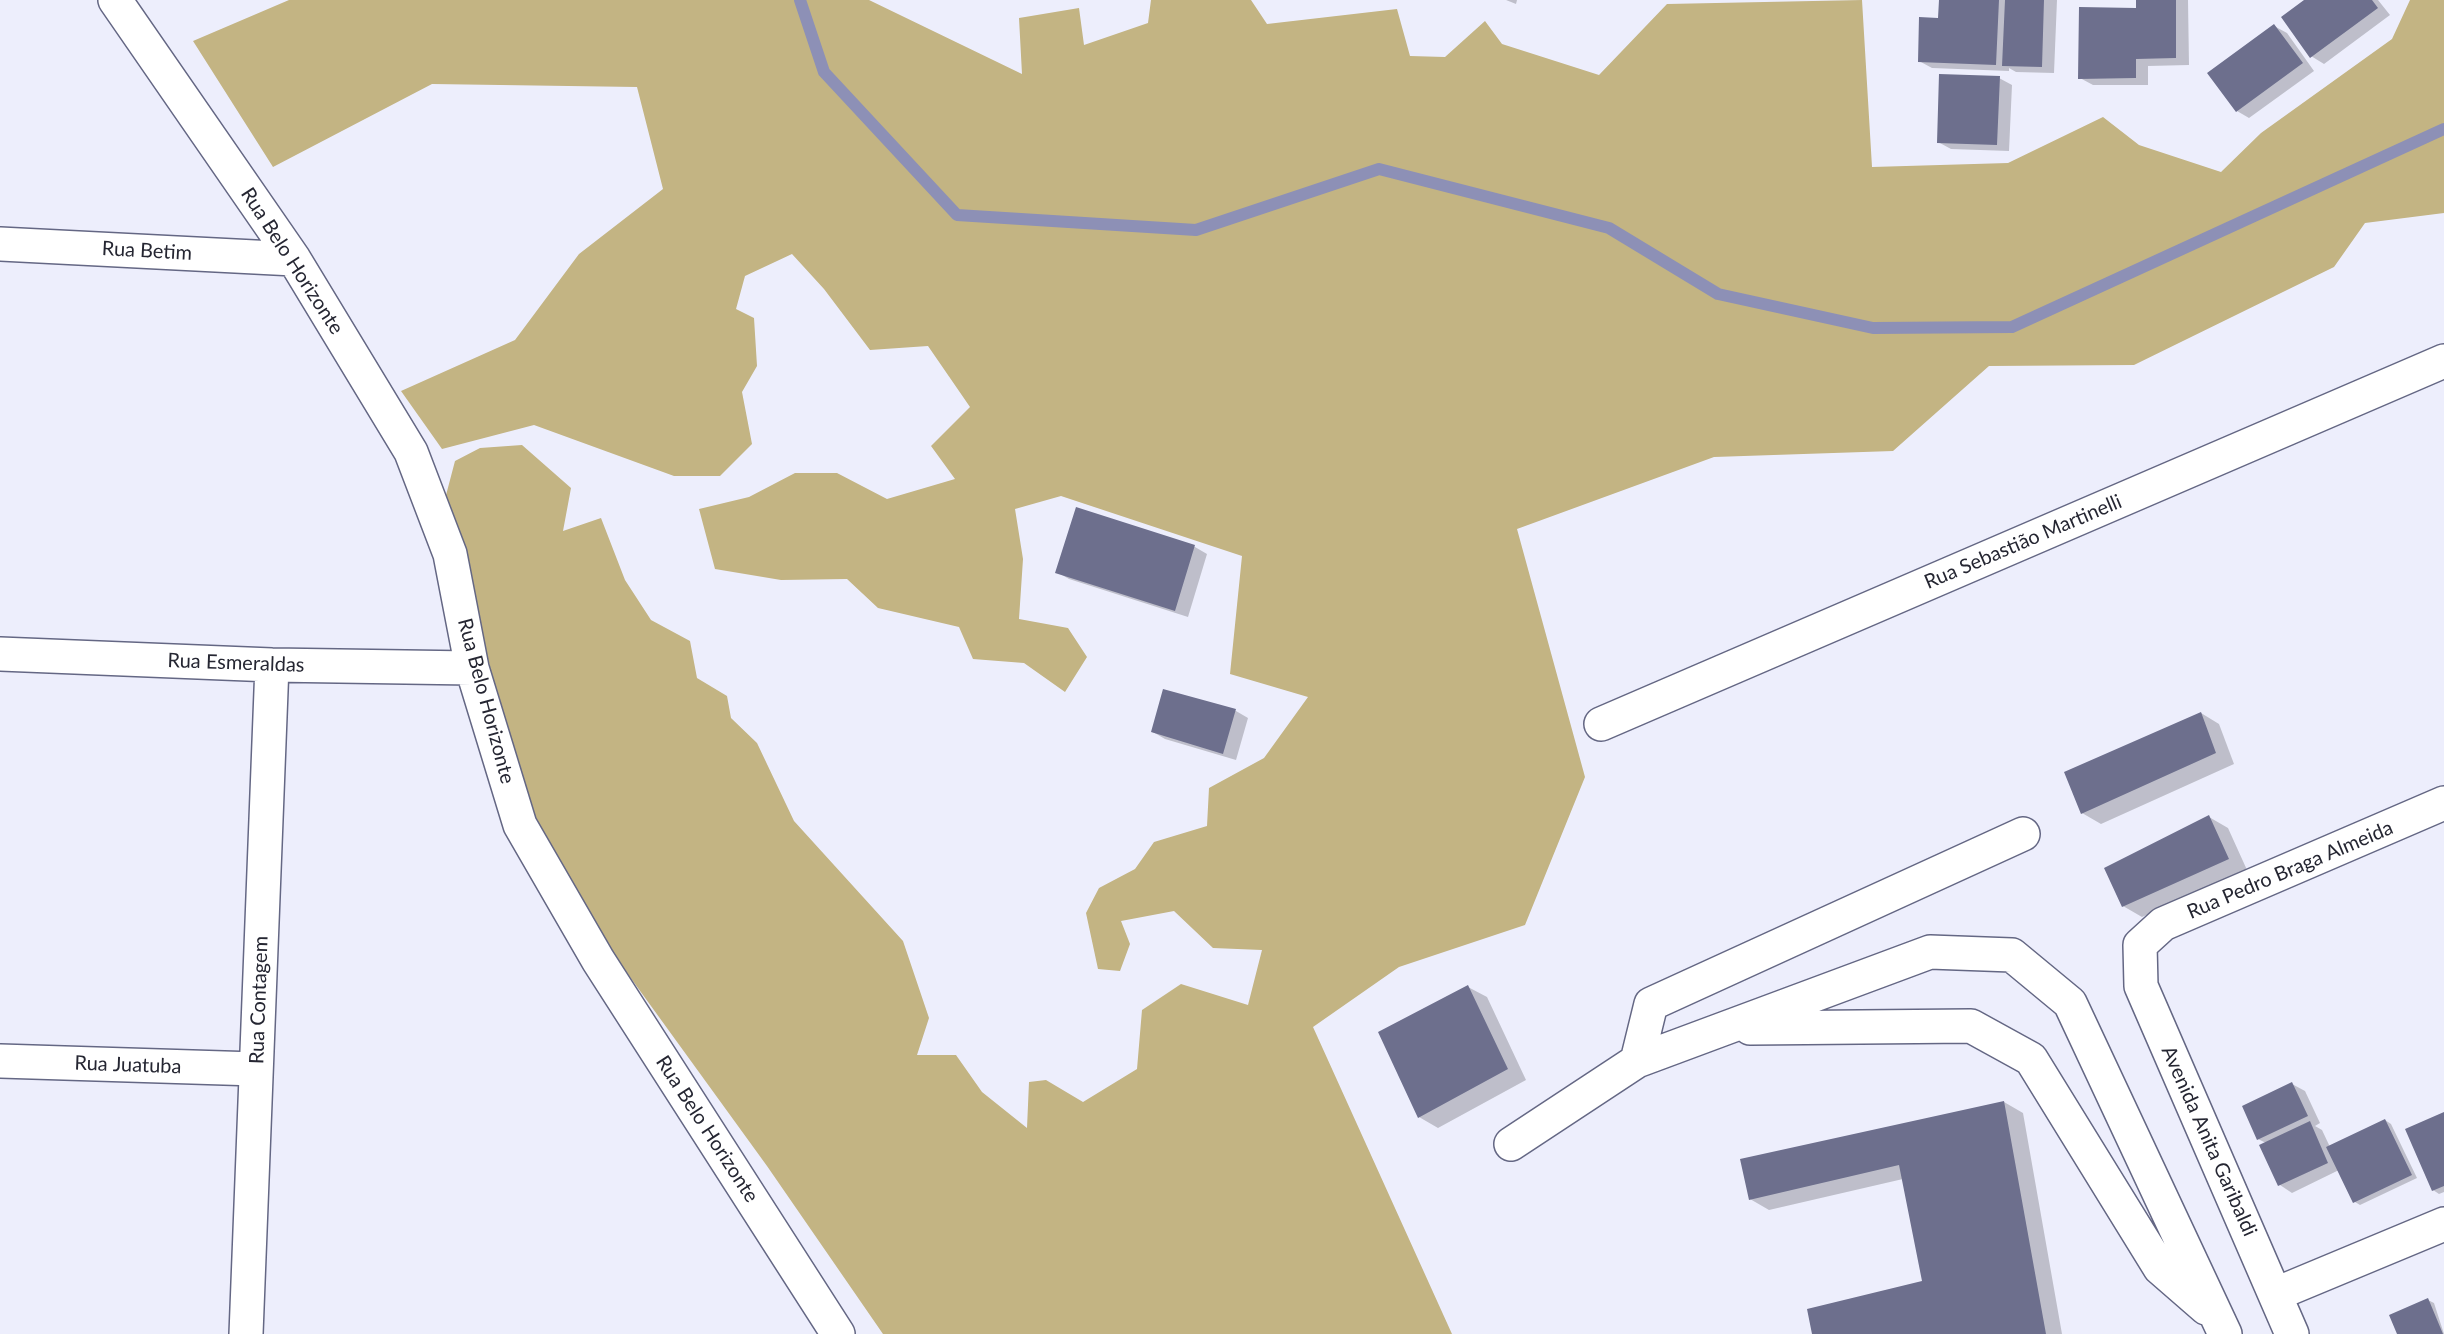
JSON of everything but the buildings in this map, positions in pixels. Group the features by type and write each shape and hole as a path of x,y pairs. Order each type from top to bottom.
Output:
{"street":[{"name":"Rua Belo Horizonte","path":"115,0 294,259 411,452 450,554 472,668 520,825 598,960 838,1334"},
{"name":"Rua Betim","path":"0,244 294,259"},
{"name":"Rua Sebastião Martinelli","path":"1601,724 2444,361"},
{"name":"Rua Esmeraldas","path":"0,654 272,665 472,668"},
{"name":"Rua Contagem","path":"246,1334 272,665"},
{"name":"Rua Pedro Braga Almeida","path":"2140,945 2163,924 2444,803"},
{"path":"1637,1061 1651,1004 2023,834"},
{"name":"Avenida Anita Garibaldi","path":"2140,945 2141,986 2292,1334"},
{"path":"1511,1144 1637,1061 1930,952 2012,954 2070,1003 2221,1325"},
{"path":"1726,1028 1971,1026 2031,1059 2160,1268 2221,1325"},
{"name":"Rua Juatuba","path":"0,1060 256,1069"},
{"path":"2276,1294 2444,1224"}],"shaded area":[{"path":"289,0 869,0 1022,74 1019,18 1079,8 1084,45 1148,23 1151,0 1251,0 1267,24 1397,9 1410,56 1445,57 1485,21 1502,44 1599,75 1667,4 1862,0 1872,167 2008,163 2103,117 2139,145 2221,172 2261,133 2392,39 2410,0 2444,0 2444,213 2365,223 2334,267 2134,365 1989,366 1893,451 1714,457 1517,529 1585,777 1525,925 1399,967 1313,1027 1452,1334 883,1334 767,1166 622,966 535,825 490,667 462,551 445,499 455,461 480,448 522,445 571,488 563,531 601,518 625,580 651,620 690,641 697,678 727,696 731,718 757,743 794,821 903,941 929,1018 917,1055 956,1055 982,1092 1027,1128 1029,1082 1046,1080 1083,1102 1137,1069 1142,1010 1181,984 1248,1005 1262,950 1213,948 1174,911 1121,921 1130,944 1120,971 1098,969 1086,913 1099,888 1135,869 1154,842 1207,826 1209,788 1264,758 1308,697 1230,674 1242,556 1061,496 1015,509 1023,559 1019,619 1068,628 1087,657 1065,692 1024,663 973,659 959,627 878,608 847,579 781,580 715,569 699,509 749,497 795,473 837,473 887,499 955,479 931,446 970,407 928,346 870,350 824,289 792,254 745,276 736,309 754,318 757,366 742,392 752,444 720,476 674,476 534,425 442,449 401,391 515,340 579,254 663,189 637,87 432,84 273,167 193,41"}],"waterway":[{"path":"800,0 824,72 957,215 1196,230 1379,169 1609,228 1718,294 1873,328 2012,327 2444,129"}]}
